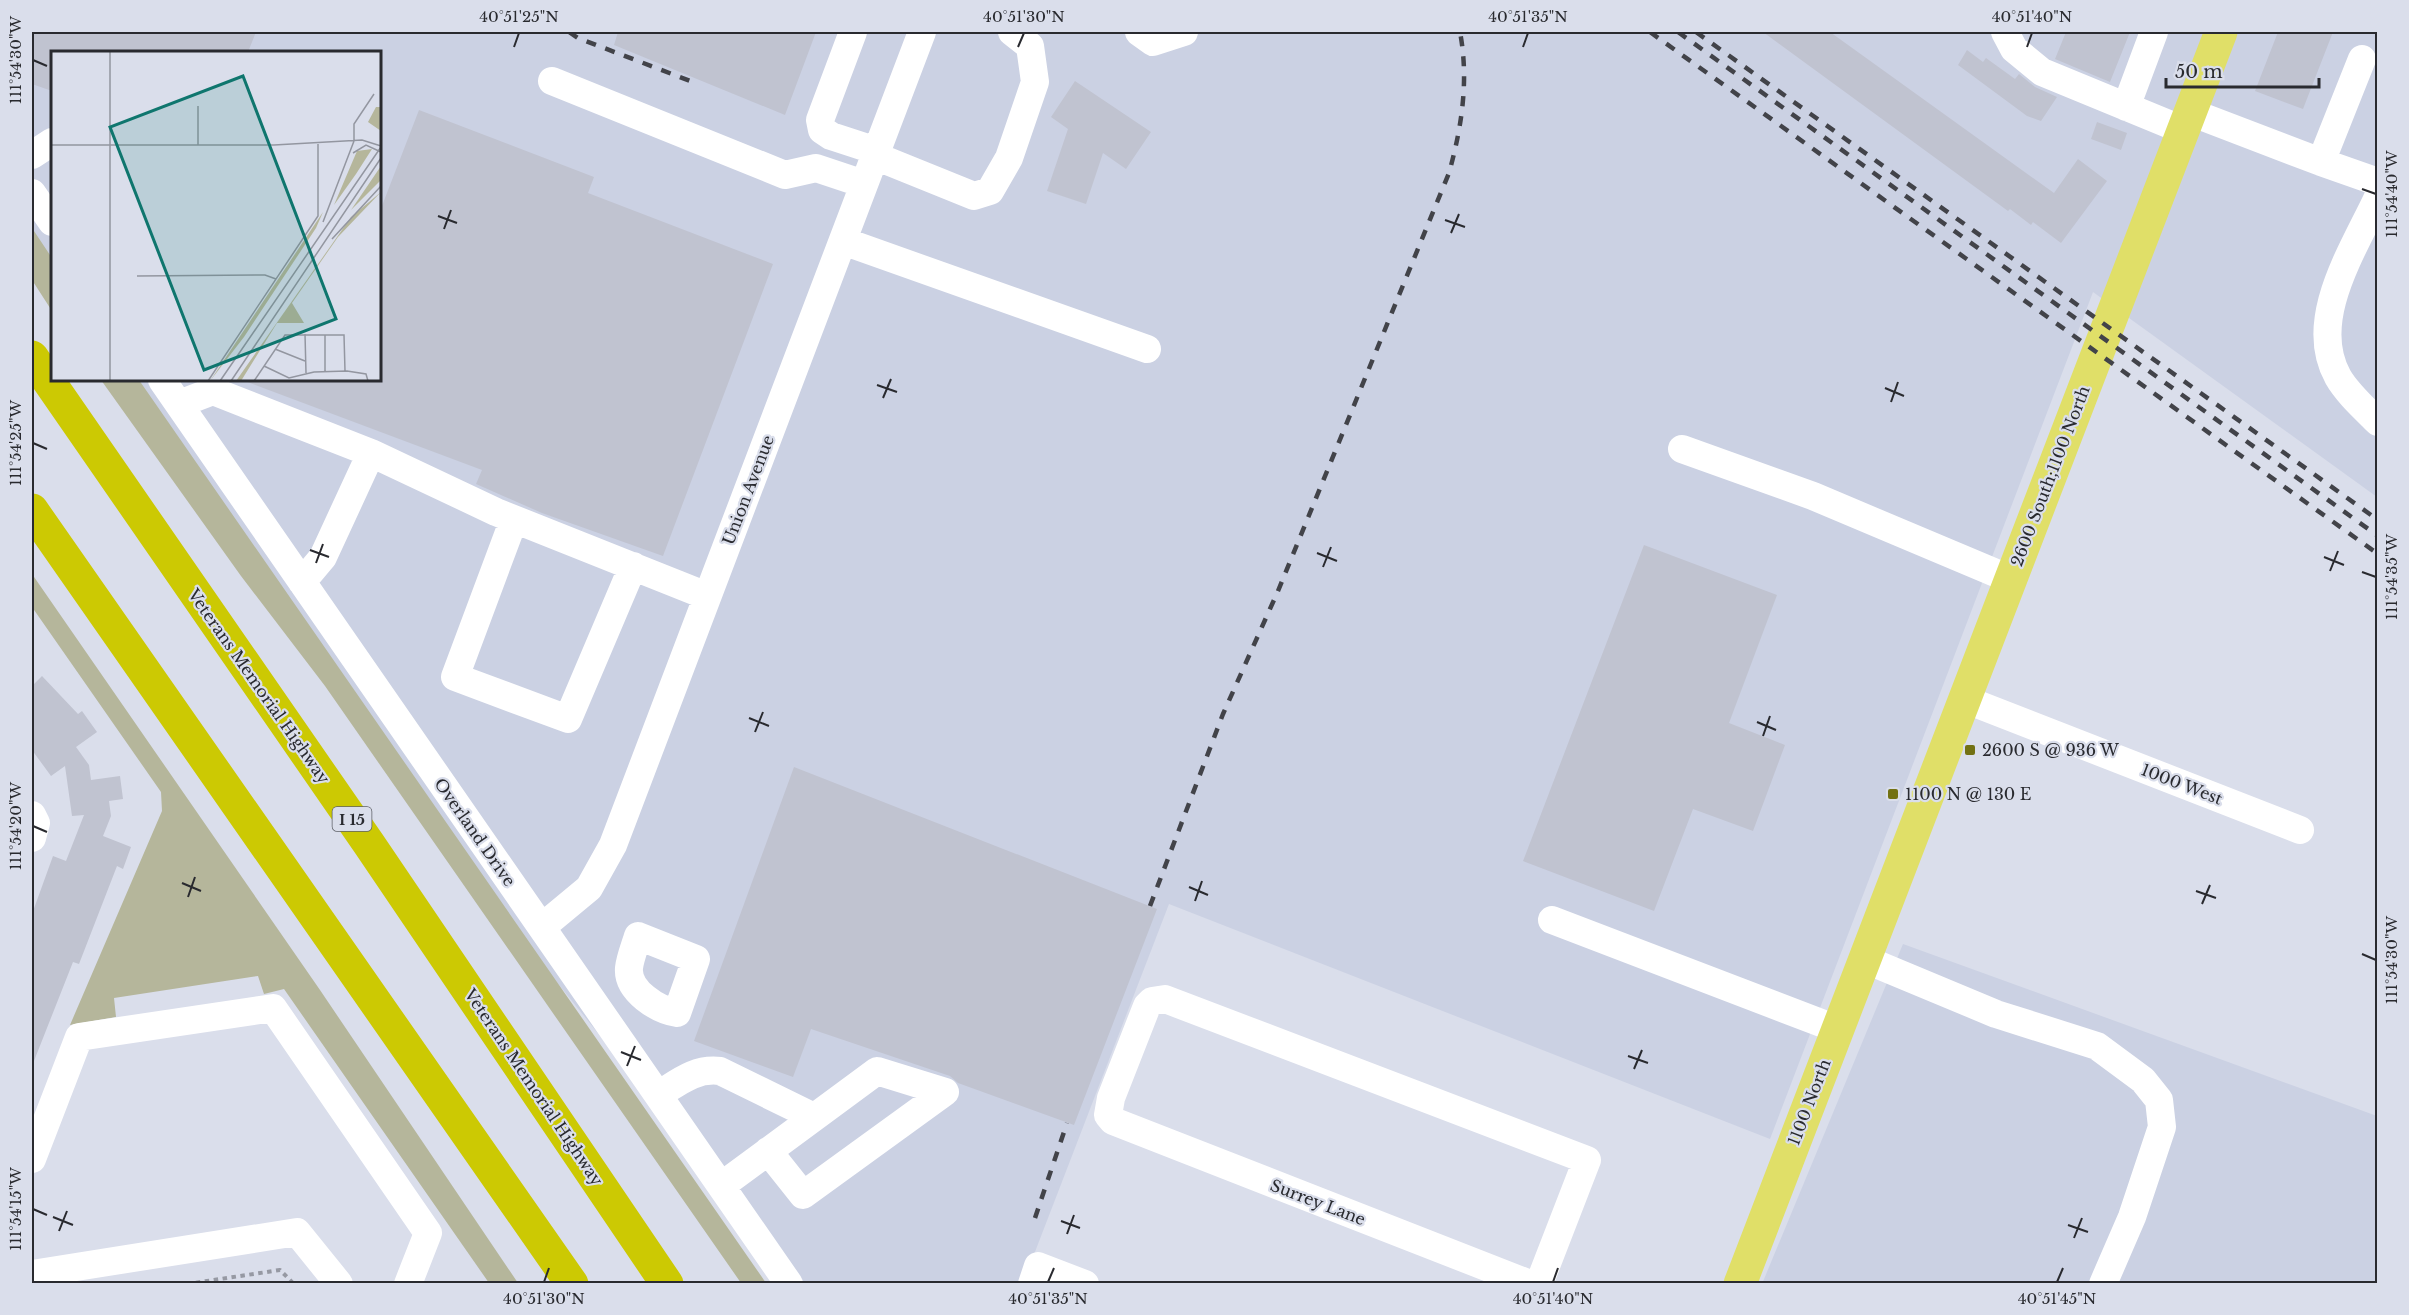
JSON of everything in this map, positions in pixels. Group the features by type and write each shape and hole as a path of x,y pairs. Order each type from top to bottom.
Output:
{"highway":[{"name":"Veterans Memorial Highway","path":"32,357 369,844 667,1284"},
{"path":"32,510 572,1284"},
{"path":"398,1036 546,1284"}],"main road":[{"name":"2600 South;1100 North","path":"1879,921 2221,32"},
{"name":"1100 North","path":"1740,1284 1879,921"}],"street":[{"path":"853,32 820,120 822,130 831,136 974,196 990,191 1009,158 1035,82 1030,46 1012,32"},
{"name":"Union Avenue","path":"542,927 572,905 589,888 613,845 922,32"},
{"path":"1139,32 1153,42 1184,32"},
{"path":"2005,32 2014,49 2042,72 2126,107 2187,121 2378,182"},
{"path":"2126,107 2154,32"},
{"path":"2321,162 2362,59"},
{"path":"552,81 784,175 816,168 864,184"},
{"path":"32,155 51,143"},
{"path":"32,193 51,221"},
{"path":"2378,197 2336,290 2327,324 2329,356 2338,378 2378,422"},
{"path":"843,241 1147,349"},
{"name":"Overland Drive","path":"163,381 789,1284"},
{"path":"179,404 213,391 371,453 514,519 708,596"},
{"path":"1682,449 1813,496 2010,579"},
{"path":"302,582 324,557 371,453"},
{"path":"514,519 455,677 568,719 633,566"},
{"name":"1000 West","path":"1964,699 2300,830"},
{"path":"32,815 36,823 32,838"},
{"path":"1552,920 1838,1029"},
{"path":"1864,959 1996,1014 2097,1046 2142,1080 2159,1100 2162,1128 2132,1217 2103,1284"},
{"path":"602,1015 640,992"},
{"name":"Surrey Lane","path":"1530,1284 1119,1125 1108,1115 1111,1098 1143,1014 1152,1001 1165,999 1587,1160 1539,1284"},
{"path":"32,1159 79,1037 273,1008 428,1233 408,1284"},
{"path":"658,1095 695,1072 705,1069 720,1071 814,1117"},
{"path":"721,1186 768,1151 814,1117 877,1071 945,1092 803,1195 768,1151"},
{"path":"32,1274 297,1232 339,1284"},
{"path":"1035,1275 1085,1284"}],"path":[{"path":"187,1284 280,1270 294,1284"}],"shaded area":[{"path":"32,32 2377,32 2377,497 2093,292 1770,1139 1169,904 1023,1283 799,1283 452,852 121,381 381,381 381,51 51,51 51,282 32,254"},
{"path":"1903,944 2377,1116 2377,1283 1762,1284"}],"green space":[{"path":"32,228 51,256 51,309 32,280"},
{"path":"102,381 140,381 766,1283 741,1283 325,686 241,576"},
{"path":"32,574 320,990 518,1283 489,1283 284,989 264,994 258,976 114,998 116,1017 70,1025 162,811 161,792 32,607"}],"building":[{"path":"32,32 256,32 248,51 51,51 51,91 32,84"},
{"path":"618,32 816,32 785,115 614,45"},
{"path":"1763,32 1830,32 2054,193 2078,159 2107,181 2061,243 2033,222 2031,225 2010,209 2008,211"},
{"path":"2066,32 2130,32 2110,82 2055,59"},
{"path":"2278,32 2333,32 2303,109 2255,91"},
{"path":"1967,50 1983,62 1986,58 2015,79 2019,74 2035,87 2057,97 2041,121 2027,116 1958,65"},
{"path":"1075,81 1151,132 1126,169 1103,153 1086,204 1047,191 1068,129 1051,117"},
{"path":"419,110 594,177 588,193 773,264 663,556 542,513 476,484 482,470 245,381 381,381 381,208"},
{"path":"2097,122 2127,133 2121,150 2091,139"},
{"path":"1644,545 1777,595 1729,723 1785,745 1753,831 1693,809 1654,911 1523,861"},
{"path":"42,676 78,714 82,711 97,732 76,747 89,765 91,780 120,776 123,799 109,801 111,816 103,836 131,847 123,869 117,866 79,964 73,962 32,1066 32,914 53,856 66,861 84,815 72,816 65,766 51,776 32,750 32,686"},
{"path":"794,767 1157,909 1074,1125 958,1083 950,1076 811,1029 793,1077 694,1041"}],"railway":[{"path":"569,32 578,38 698,84"},
{"path":"1150,906 1223,714 1278,591 1449,173 1463,103 1464,68 1460,32"},
{"path":"1650,32 2378,554"},
{"path":"1678,32 2378,536"},
{"path":"1696,32 2378,520"},
{"path":"1035,1218 1067,1123"}],"place":[{"name":"2600 S @ 936 W","path":"1970,750"},
{"name":"1100 N @ 130 E","path":"1893,794"}]}
